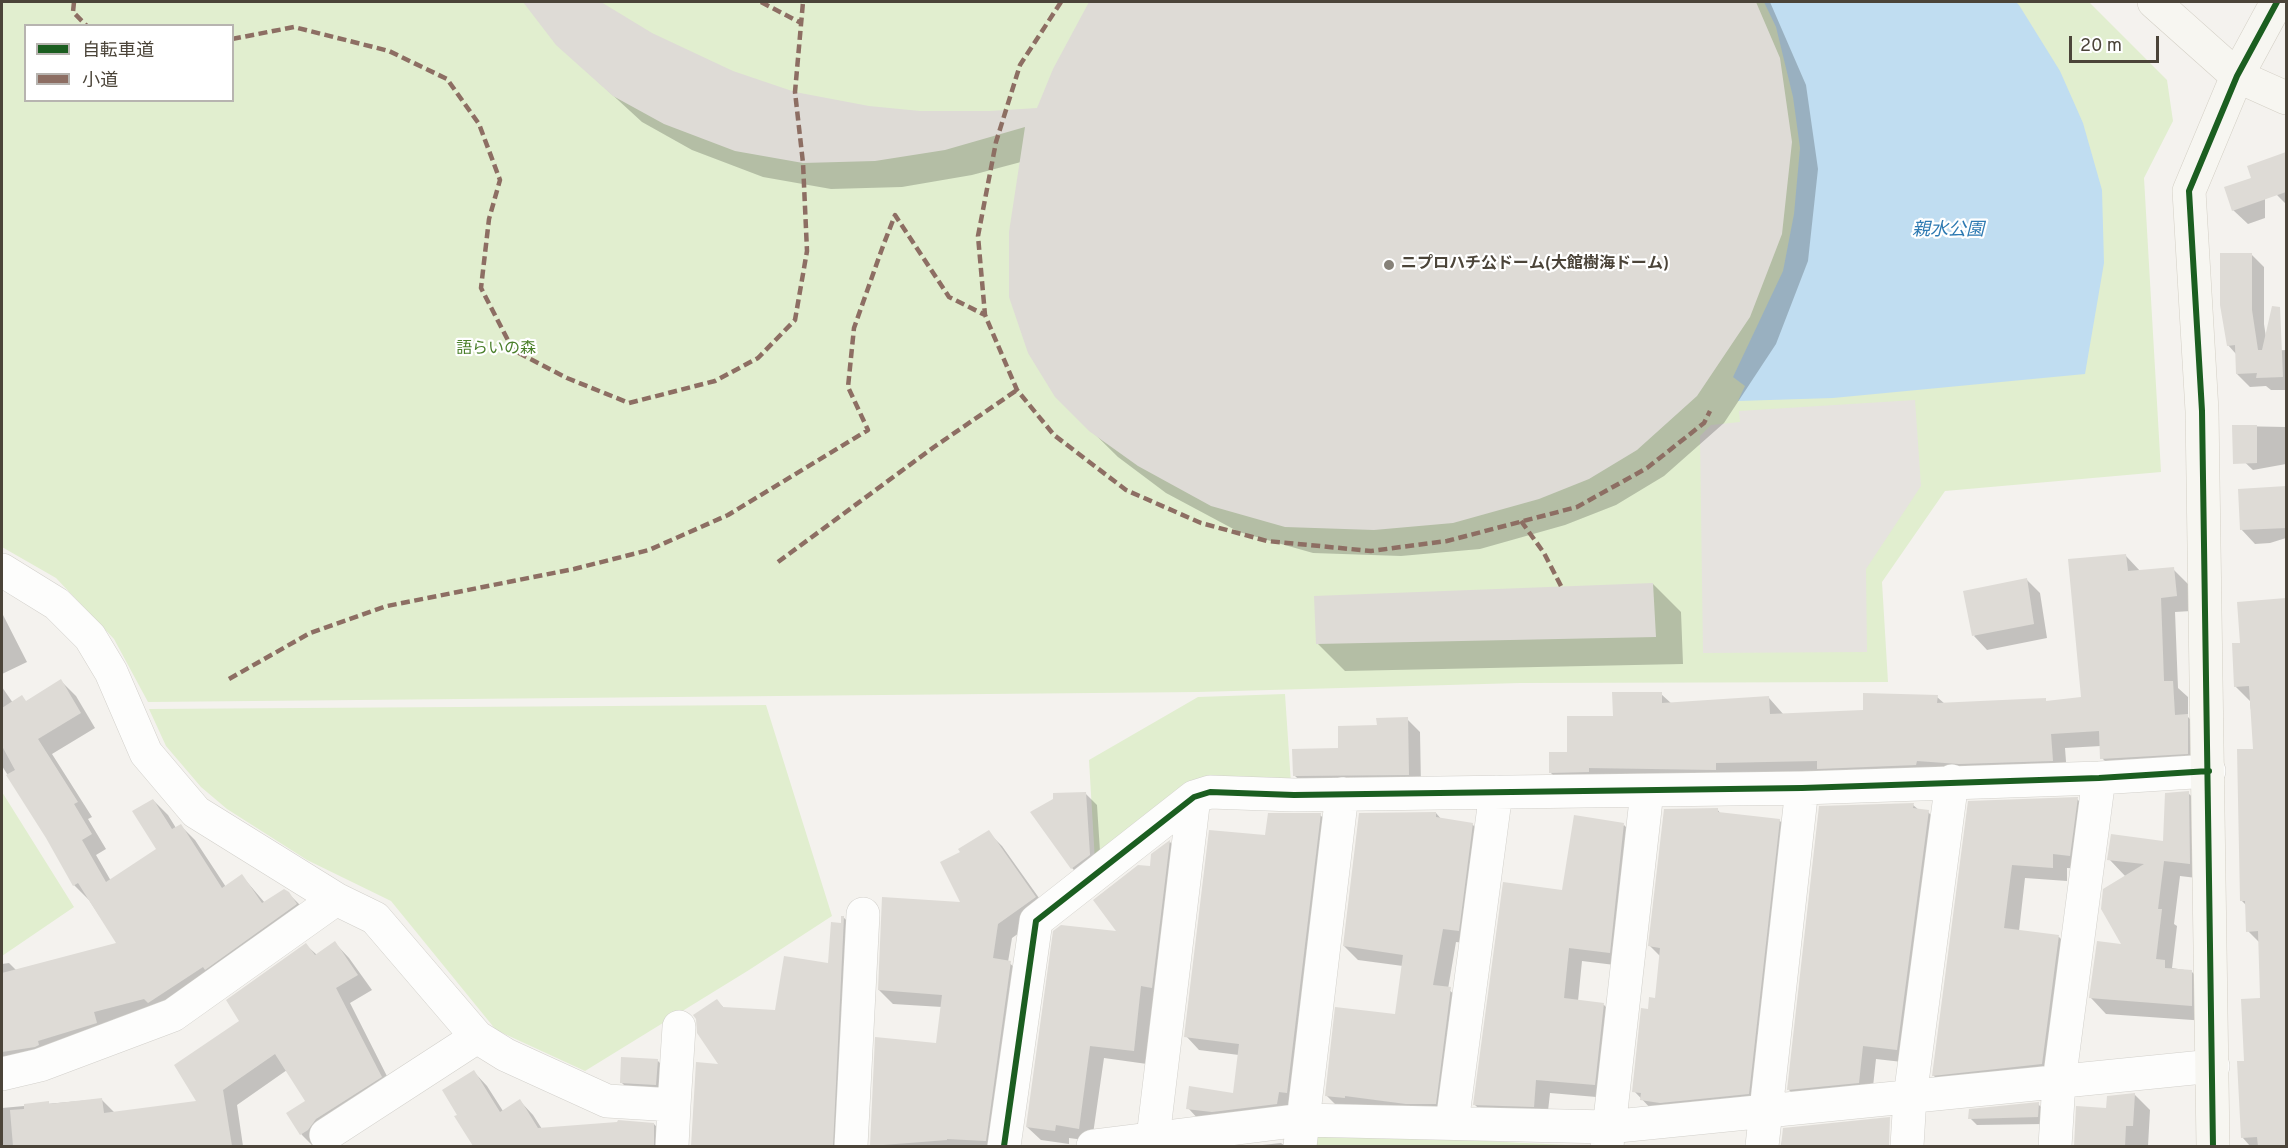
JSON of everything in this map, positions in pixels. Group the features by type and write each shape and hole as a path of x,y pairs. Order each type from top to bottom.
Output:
{"street":[{"path":"2154,2 2237,76 2286,98"},
{"path":"2213,1146 2202,411 2189,191 2237,76 2277,2"},
{"path":"2,570 57,604 90,637 111,672 146,753 196,812 336,899 375,918 477,1036 506,1055 607,1101 674,1105"},
{"path":"1004,1146 1036,921 1194,797 1210,792 1342,794 1802,788 2099,778 2209,771"},
{"path":"2055,1146 2059,1082 2099,778"},
{"path":"1907,1146 1910,1097 1952,782"},
{"path":"1762,1146 1802,788"},
{"path":"1607,1137 1647,791"},
{"path":"1452,1124 1496,792"},
{"path":"1301,1133 1342,794"},
{"path":"1153,1142 1194,797"},
{"path":"2,1074 40,1065 173,1016 336,899"},
{"path":"851,1146 863,914"},
{"path":"672,1146 680,1027"},
{"path":"326,1135 477,1036"},
{"path":"1093,1146 1452,1124 1607,1137 1764,1113 2213,1066"}],"green space":[{"name":"語らいの森","path":"2,2 2089,2 2167,80 2173,121 2144,178 2161,472 1945,491 1882,582 1888,682 1520,683 1198,692 148,702 114,639 56,578 2,547"},
{"path":"1285,694 1291,784 1204,786 1095,862 1089,760 1198,697"},
{"path":"766,705 832,916 585,1071 496,1030 391,901 307,860 227,809 201,787 166,746 149,709"},
{"path":"2,792 74,907 2,956"},
{"path":"1326,1133 1586,1146 1313,1146 1314,1138"}],"shaded area":[{"path":"1915,400 1921,486 1866,569 1867,652 1703,653 1700,436 1711,425 1740,422 1739,411"}],"water":[{"name":"親水公園","path":"1764,2 2016,2 2019,5 2060,71 2083,123 2102,190 2104,263 2085,374 1833,398 1738,401 1745,386 1733,377 1783,271 1794,214 1800,148 1793,97 1776,27"}],"building":[{"name":"ニプロハチ公ドーム(大館樹海ドーム)","path":"523,2 601,2 652,33 733,71 795,92 869,106 920,111 990,111 1037,108 1053,69 1089,2 1756,2 1780,58 1792,142 1782,234 1750,317 1697,396 1637,450 1589,479 1539,499 1453,523 1374,530 1285,527 1211,506 1138,466 1089,431 1055,397 1028,353 1009,297 1009,232 1025,127 945,150 875,161 803,163 735,151 664,124 613,96 556,45"},
{"path":"2286,152 2286,192 2232,211 2224,187 2251,178 2247,166"},
{"path":"2220,253 2252,253 2252,310 2258,350 2262,350 2272,306 2280,307 2283,377 2256,378 2257,373 2236,374 2235,345 2227,346 2220,305"},
{"path":"2232,425 2257,425 2257,463 2233,464"},
{"path":"2286,486 2286,528 2240,530 2238,489"},
{"path":"2126,554 2128,571 2174,567 2177,596 2161,598 2164,681 2173,681 2175,715 2188,714 2188,754 2100,759 2099,731 2051,734 2053,761 1959,764 1917,761 1916,765 1817,769 1817,761 1716,763 1716,770 1589,768 1589,772 1549,773 1549,752 1567,752 1567,716 1613,716 1612,692 1662,692 1662,703 1769,696 1770,714 1863,710 1863,693 1938,695 1937,703 2046,698 2046,701 2081,697 2068,559"},
{"path":"2027,578 2034,624 1972,636 1963,591"},
{"path":"1653,583 1656,637 1316,644 1314,596"},
{"path":"2286,598 2286,1146 2258,1146 2257,1137 2241,1138 2237,1061 2244,1061 2241,999 2260,998 2258,931 2246,932 2245,901 2240,901 2237,749 2253,749 2249,686 2234,687 2232,643 2240,643 2237,602"},
{"path":"61,679 81,713 38,739 78,802 74,804 92,834 82,840 106,882 156,849 132,811 153,799 172,829 181,824 222,888 242,874 262,903 284,889 289,892 297,904 205,970 203,967 148,1003 144,999 94,1012 97,1023 38,1041 39,1045 35,1047 2,1052 2,973 116,943 78,883 73,886 6,775 15,770 2,746 2,708 22,695 26,701"},
{"path":"1408,717 1409,775 1293,776 1292,749 1338,748 1338,726 1377,725 1376,718"},
{"path":"2189,791 2190,864 2164,861 2158,909 2162,909 2156,959 2165,960 2165,968 2192,970 2192,1006 2089,998 2097,941 2121,944 2101,909 2103,889 2144,864 2107,860 2111,834 2163,841 2165,793"},
{"path":"1086,792 1090,855 1071,869 1030,812 1053,799 1053,793"},
{"path":"2078,797 2070,856 2053,854 2053,868 2012,865 2004,928 2059,935 2042,1064 1932,1076 1968,801"},
{"path":"1914,803 1913,808 1929,810 1897,1050 1863,1046 1859,1083 1787,1090 1819,806"},
{"path":"1718,808 1718,812 1780,819 1749,1094 1660,1103 1640,1100 1641,1093 1632,1092 1641,1008 1648,1009 1649,997 1655,998 1660,948 1648,946 1664,809"},
{"path":"1436,812 1436,817 1473,823 1459,931 1443,929 1433,985 1451,987 1436,1104 1406,1104 1345,1096 1345,1098 1325,1096 1335,1007 1395,1014 1403,955 1343,946 1359,813"},
{"path":"1268,813 1321,813 1287,1093 1279,1092 1277,1104 1212,1112 1186,1109 1189,1086 1233,1093 1239,1044 1184,1037 1209,830 1265,835"},
{"path":"1574,815 1624,823 1610,953 1569,948 1564,998 1604,1003 1595,1085 1536,1080 1534,1107 1473,1105 1503,882 1562,890"},
{"path":"989,830 1036,897 998,924 993,958 1011,961 986,1141 947,1139 870,1146 875,1037 936,1043 942,995 878,990 882,897 960,902 940,862 960,852 958,849"},
{"path":"1170,840 1152,988 1141,986 1134,1051 1090,1046 1079,1129 1056,1125 1055,1131 1026,1127 1053,931 1061,925 1116,931 1093,900 1138,865 1150,866 1151,854"},
{"path":"841,916 844,916 833,1146 691,1146 696,1062 718,1064 697,1033 696,1019 693,1015 717,999 723,1007 775,1010 784,956 828,963 831,922 841,923"},
{"path":"335,941 358,975 336,988 382,1077 316,1119 308,1130 300,1135 286,1113 305,1101 275,1054 223,1090 232,1146 13,1146 10,1110 24,1109 24,1104 49,1101 49,1104 102,1098 104,1113 196,1101 174,1065 239,1021 226,1000 306,943 315,955"},
{"path":"621,1057 658,1059 656,1085 620,1083"},
{"path":"474,1070 500,1112 520,1099 538,1128 617,1122 618,1120 654,1123 654,1146 473,1146 454,1116 457,1115 442,1090"},
{"path":"2135,1093 2133,1126 2126,1126 2125,1146 2074,1146 2076,1106 2106,1108 2107,1096"},
{"path":"2039,1102 2038,1117 1968,1119 1969,1109"},
{"path":"1890,1117 1889,1146 1781,1146 1783,1128"}],"marked path":[{"path":"74,2 73,12 85,24"},
{"path":"761,2 801,23"},
{"path":"234,39 294,27 389,51 447,79 479,124 500,180 489,219 481,288 513,350 567,378 629,403 715,381 758,358 795,320 807,251 803,163 795,92 803,2"},
{"path":"1061,2 1020,65 996,142 978,236 985,315 1017,390 1054,435 1126,490 1201,523 1267,541 1371,551 1447,541 1577,507 1647,468 1704,423 1710,411"},
{"path":"229,679 310,633 387,606 574,569 649,550 728,515 868,430 848,387 854,328 895,215 949,297 985,315"},
{"path":"778,562 934,447 1017,390"},
{"path":"1521,521 1544,553 1561,586"}],"cycle path":[{"path":"2213,1146 2202,411 2189,191 2237,76 2277,2"},
{"path":"1004,1146 1036,921 1194,797 1210,792 1294,795 1802,788 2099,778 2209,771"}],"place":[{"name":"ニプロハチ公ドーム(大館樹海ドーム)","path":"1389,265"}]}
